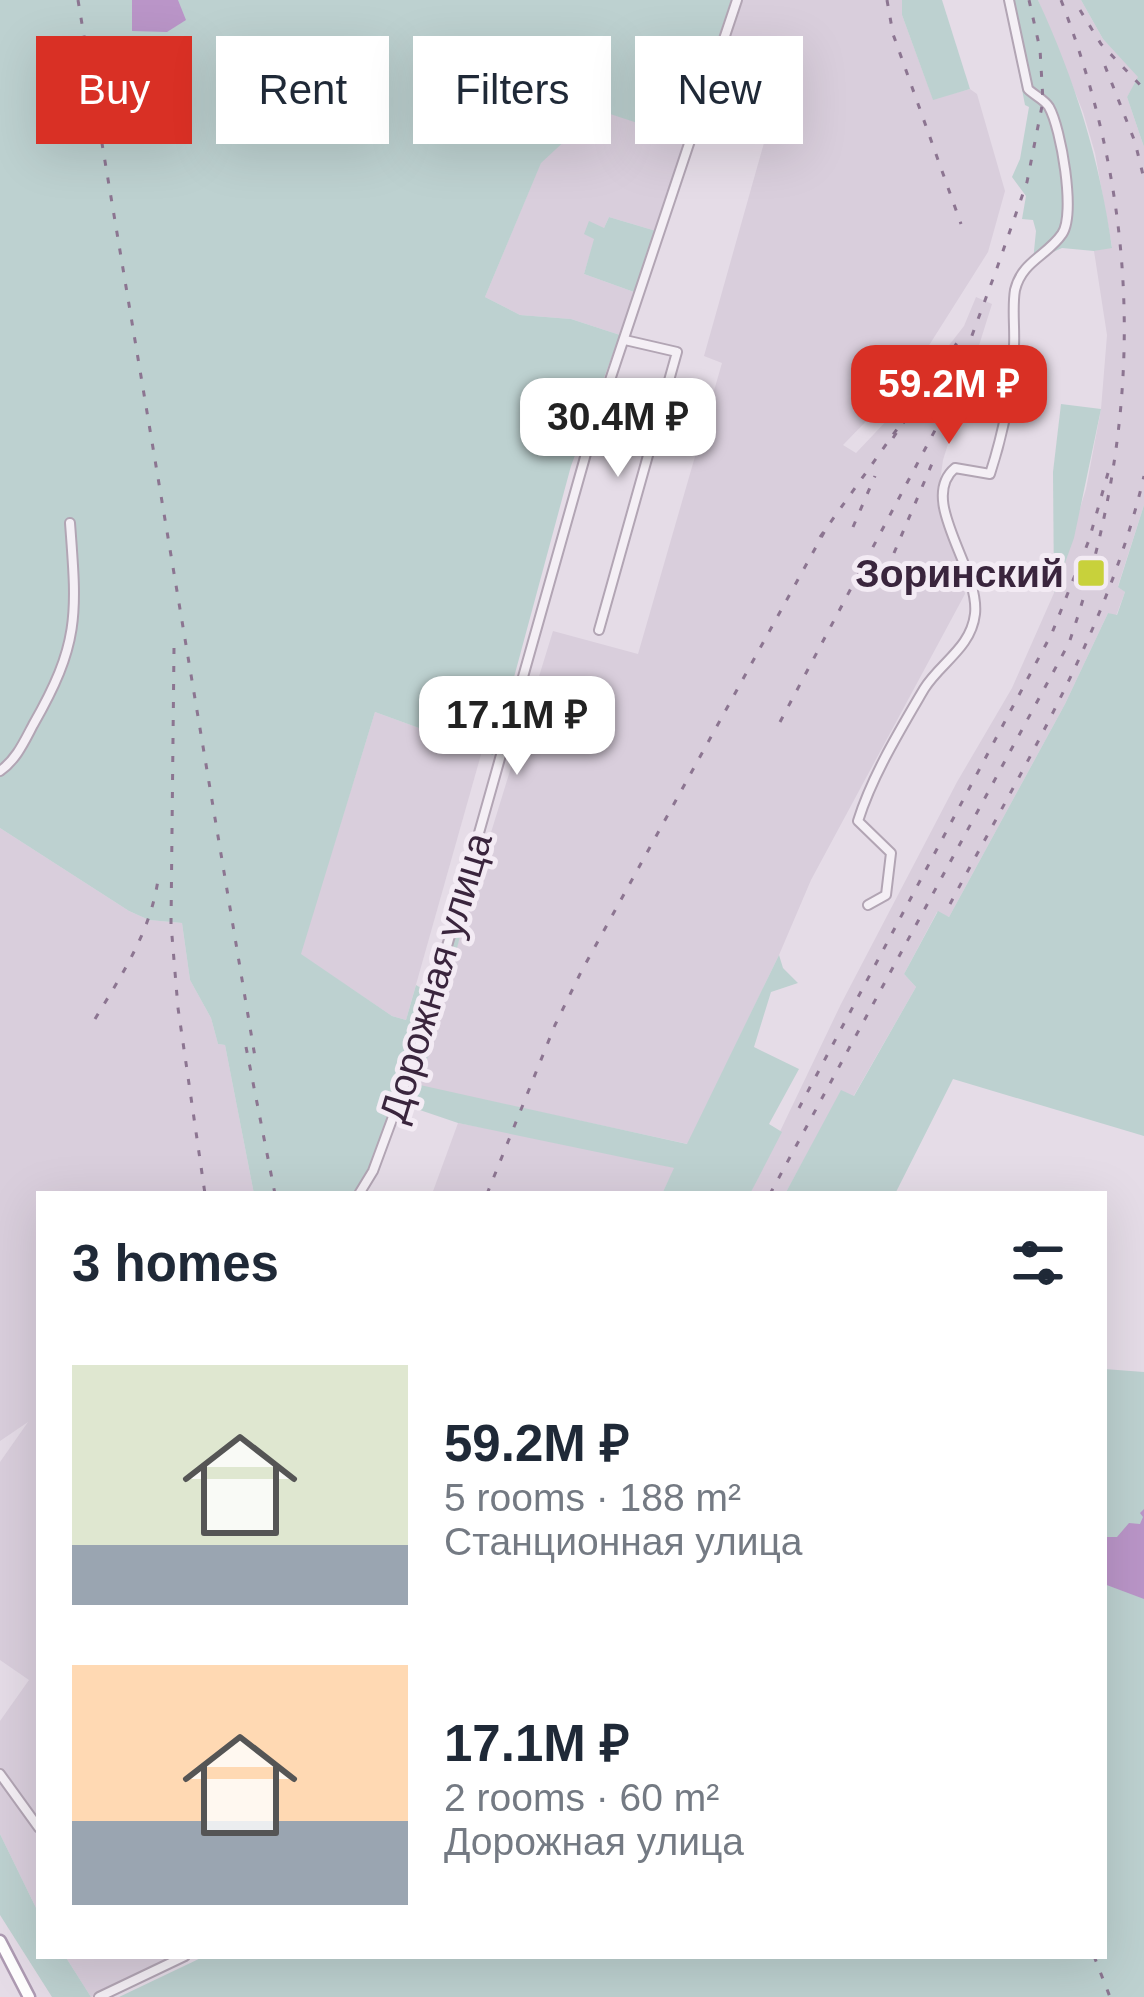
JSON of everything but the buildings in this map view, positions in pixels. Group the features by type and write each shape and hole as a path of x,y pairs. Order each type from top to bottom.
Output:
{"main road":[{"path":"0,1941 29,1997"}],"street":[{"name":"Дорожная улица","path":"361,1191 373,1171 418,1049 589,442 736,0"},
{"path":"868,905 886,895 891,854 858,821 865,798 926,686 960,652 975,613 967,562 941,505 943,485 955,467 990,474 999,447 1014,350 1015,290 1032,258 1064,231 1070,213 1052,117 1028,89 1009,0"},
{"path":"599,630 677,352 625,340"},
{"path":"0,771 15,757 66,663 75,625 70,523"},
{"path":"0,1774 36,1824"},
{"path":"99,1997 178,1959"}],"shaded area":[{"path":"0,0 731,0 719,36 635,36 635,122 611,114 611,36 413,36 413,144 561,144 541,163 485,297 520,315 571,319 620,335 571,466 493,755 375,712 301,954 392,1016 406,1020 416,985 421,988 403,1074 409,1080 457,920 464,922 420,1085 687,1144 779,955 783,968 798,983 771,992 754,1047 799,1069 769,1124 782,1132 752,1191 663,1191 674,1168 458,1123 411,1107 402,1110 365,1191 253,1191 225,1045 218,1044 211,1018 190,980 182,923 149,920 0,828"},
{"path":"132,0 178,0 186,20 167,32 132,31"},
{"path":"743,0 902,0 902,15 933,99 970,89 977,94 1005,191 988,252 909,377 843,445 856,453 908,398 964,326 976,297 992,304 943,460 937,503 965,594 811,880 688,1144 419,1086 465,917 553,631 638,654 722,363 704,356 764,144 803,144 803,36 731,36"},
{"path":"902,0 942,0 970,89 933,100 902,15"},
{"path":"1005,0 1038,0 1051,30 1093,152 1112,248 1062,248 1033,261 1036,231 1033,220 1022,219 1026,196 1012,177 1029,107"},
{"path":"1038,0 1081,0 1103,39 1139,77 1127,97 1144,147 1144,505 1118,586 1125,592 1116,616 1108,613 1065,704 949,917 937,912 904,974 916,987 853,1097 842,1091 787,1191 751,1191 841,1004 957,782 1012,688 1054,593 1086,489 1101,409 1107,335 1094,251 1112,247 1083,112"},
{"path":"1081,0 1144,0 1144,147 1127,97 1138,77 1103,39"},
{"path":"611,113 635,122 635,144 684,144 656,231 609,217 604,228 585,234 595,238 584,274 634,292 620,335 571,319 520,315 485,297 541,162 560,144 611,144"},
{"path":"609,217 656,231 634,292 584,274 594,239 584,234 589,221 604,228"},
{"path":"1061,404 1101,409 1074,538 1054,593 1053,472"},
{"path":"1144,505 1144,1136 953,1079 897,1191 787,1191 841,1090 854,1096 916,987 904,974 938,911 949,917 1065,704 1108,613 1117,615 1125,592 1118,587"},
{"path":"375,712 482,751 406,1020 392,1016 300,954"},
{"path":"0,828 129,911 149,920 182,923 190,980 211,1018 218,1044 225,1045 253,1191 36,1191 36,1908 0,1834 0,1721 29,1680 0,1660 0,1462 28,1422 0,1441"},
{"path":"458,1123 675,1168 664,1191 433,1191"},
{"path":"1107,1369 1144,1372 1144,1997 119,1997 199,1959 1107,1959"},
{"path":"1144,1509 1144,1599 1107,1585 1107,1537 1117,1537 1129,1523 1140,1524"},
{"path":"0,1834 36,1908 36,1959 67,1959 91,1997 52,1997 0,1915"},
{"path":"67,1959 171,1959 91,1997"}],"railway":[{"path":"78,0 256,1063"},
{"path":"887,0 893,34 961,224"},
{"path":"780,722 941,419 1027,182 1043,101 1040,49 1029,0"},
{"path":"772,1191 1069,643 1094,562 1121,401 1120,241 1108,161 1061,0"},
{"path":"1080,10 1101,44 1144,89"},
{"path":"1105,66 1144,179"},
{"path":"893,438 963,334"},
{"path":"820,537 900,425"},
{"path":"894,553 934,459"},
{"path":"799,1108 1052,633 1089,540 1108,473"},
{"path":"853,527 875,476"},
{"path":"950,904 1086,643 1109,589 1144,476"},
{"path":"488,1191 581,972 827,527"},
{"path":"174,648 171,924 205,1191"},
{"path":"95,1019 144,930 159,872"},
{"path":"246,1047 274,1191"},
{"path":"1095,1959 1110,1997"}],"place":[{"name":"Зоринский","path":"1091,573"}]}
